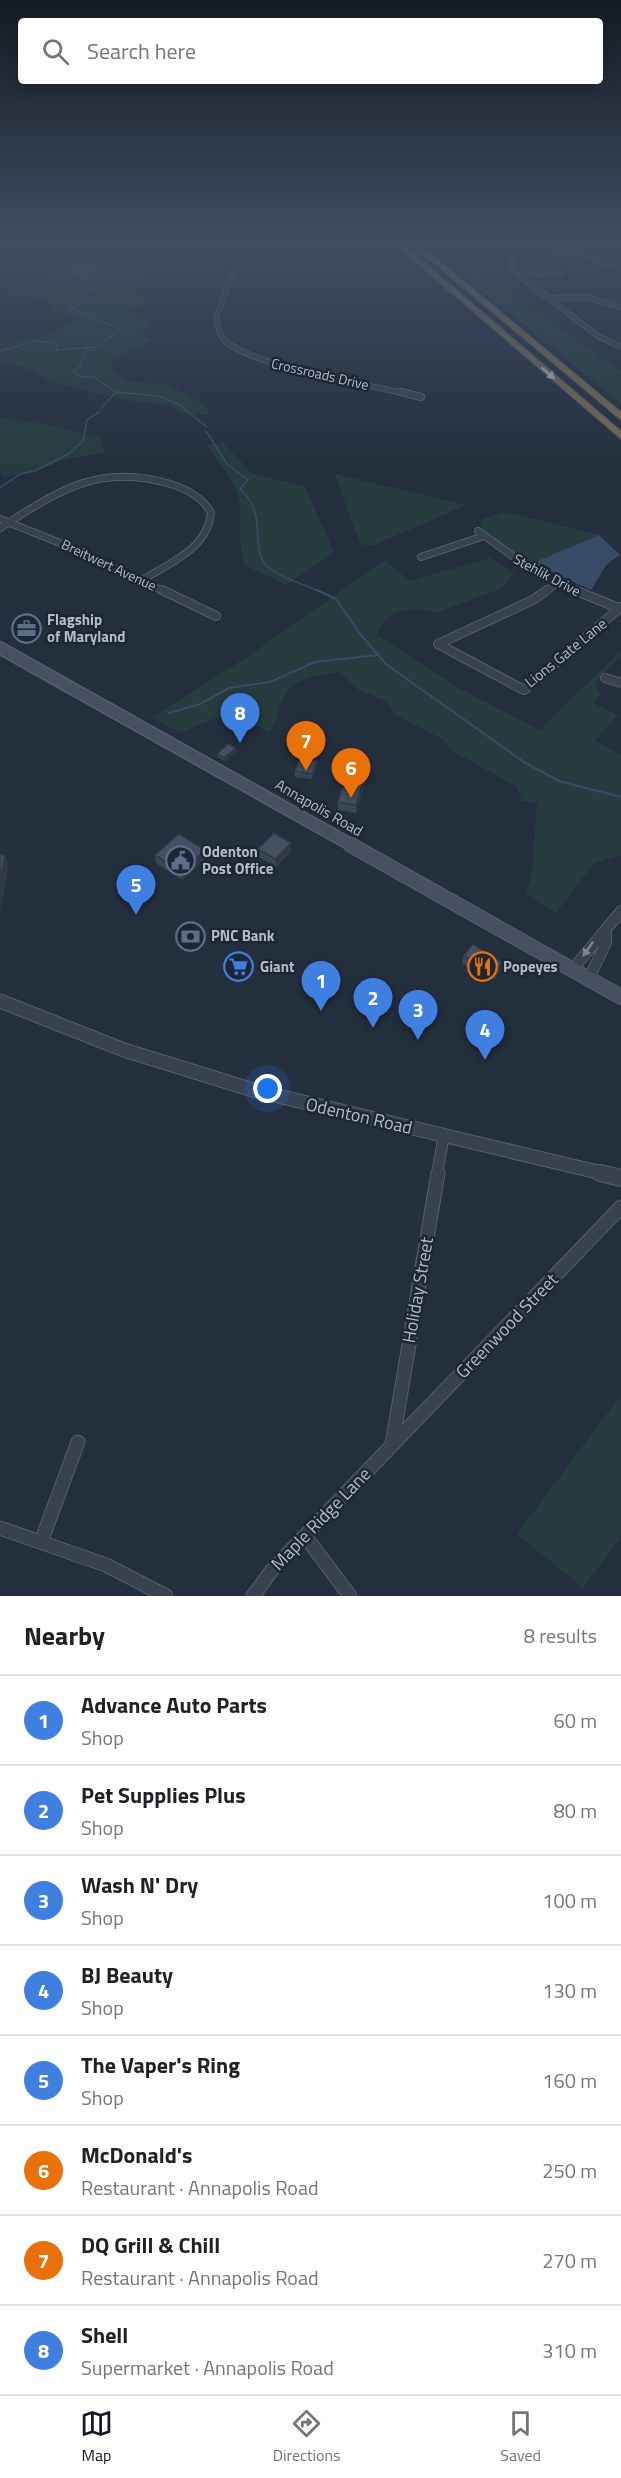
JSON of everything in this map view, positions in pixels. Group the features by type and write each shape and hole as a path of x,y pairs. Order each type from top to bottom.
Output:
{"highway":[{"path":"479,313 621,436"},
{"path":"497,313 621,417"}],"main road":[{"name":"Annapolis Road","path":"0,648 621,997"}],"street":[{"name":"Crossroads Drive","path":"217,313 218,330 225,340 244,354 271,364 422,397"},
{"path":"568,313 598,336 621,346"},
{"path":"0,528 63,488 97,476 118,474 151,477 198,496 211,513 209,530 196,545 142,580"},
{"name":"Breitwert Avenue","path":"0,519 142,580 216,616"},
{"name":"Stehlik Drive","path":"421,557 481,534 525,566 557,583 621,608"},
{"name":"Lions Gate Lane","path":"557,583 533,600 438,644 475,666 524,690 621,608"},
{"path":"605,678 621,683"},
{"path":"573,969 596,938 606,932 621,911"},
{"path":"589,978 606,943 606,932"},
{"name":"Odenton Road","path":"0,1001 112,1046 202,1076 305,1103 621,1178"},
{"name":"Holiday Street","path":"392,1445 444,1135"},
{"name":"Greenwood Street","path":"392,1445 621,1207"},
{"path":"41,1542 78,1442"},
{"name":"Maple Ridge Lane","path":"253,1596 272,1570 392,1445"},
{"path":"0,1528 142,1581 166,1596"},
{"path":"305,1536 350,1596"}],"green space":[{"path":"62,313 130,313 147,322 143,336 151,340 112,361 111,370 131,382 168,384 204,404 209,415 181,414 170,406 127,400 53,382 27,368 0,362 0,348 22,338 44,337 80,317"},
{"path":"511,313 538,313 621,371 621,404"},
{"path":"0,418 48,424 99,437 105,453 67,459 36,470 4,477 0,473"},
{"path":"224,443 251,473 305,487 334,552 286,585 245,565 240,539 240,509 237,492 230,477 207,445"},
{"path":"335,474 466,505 372,546 360,544"},
{"path":"506,512 599,535 533,563 502,546 481,529 482,519"},
{"path":"490,558 514,574 502,588 436,613 416,608 395,613 382,624 377,635 457,687 539,730 621,651 621,655 595,683 601,695 593,703 618,715 595,740 621,755 621,855 594,863 556,913 526,893 532,874 537,803 522,801 517,787 454,752 442,739 395,715 387,701 360,691 340,672 309,678 288,689 270,732 244,720 226,717 207,721 181,733 152,718 253,653 385,560 409,581"},
{"path":"621,1395 621,1537 583,1588 517,1534"}],"water":[{"path":"599,535 620,555 606,565 591,590 533,563"}],"building":[{"path":"228,744 236,748 224,758 217,754"},
{"path":"300,758 317,761 312,774 295,771"},
{"path":"346,776 364,779 356,805 338,802"},
{"path":"274,833 291,843 275,859 258,849"},
{"name":"Odenton Post Office","path":"179,834 205,850 181,872 155,855"},
{"path":"0,855 5,855 0,883"},
{"path":"473,944 501,962 497,971 485,969 464,955"}],"waterway":[{"path":"84,313 121,330 92,350 85,351 80,366 74,371 80,377 94,377 116,392"},
{"path":"0,351 36,341 58,343 56,350 94,347"},
{"path":"101,408 116,392"},
{"path":"116,392 159,396 178,404 207,427"},
{"path":"0,488 20,474 35,471 70,453 83,441 87,420 99,412"},
{"path":"206,431 227,464 248,480 240,489 254,509 259,552 263,561 269,568 281,575 320,592"},
{"path":"317,590 336,599 360,634 387,665 524,762 559,781 621,797"},
{"path":"169,713 200,704 229,688 270,682 315,662 377,655"}],"place":[{"name":"Flagship of Maryland","path":"26,629"},
{"name":"Shell","path":"240,743"},
{"name":"DQ Grill & Chill","path":"306,771"},
{"name":"McDonald's","path":"351,798"},
{"name":"Odenton Post Office","path":"181,861"},
{"name":"The Vaper's Ring","path":"136,915"},
{"name":"PNC Bank","path":"190,936"},
{"name":"Giant","path":"239,967"},
{"name":"Popeyes","path":"482,967"},
{"name":"Advance Auto Parts","path":"321,1011"},
{"name":"Pet Supplies Plus","path":"373,1028"},
{"name":"Wash N' Dry","path":"418,1040"},
{"name":"BJ Beauty","path":"485,1060"}]}
